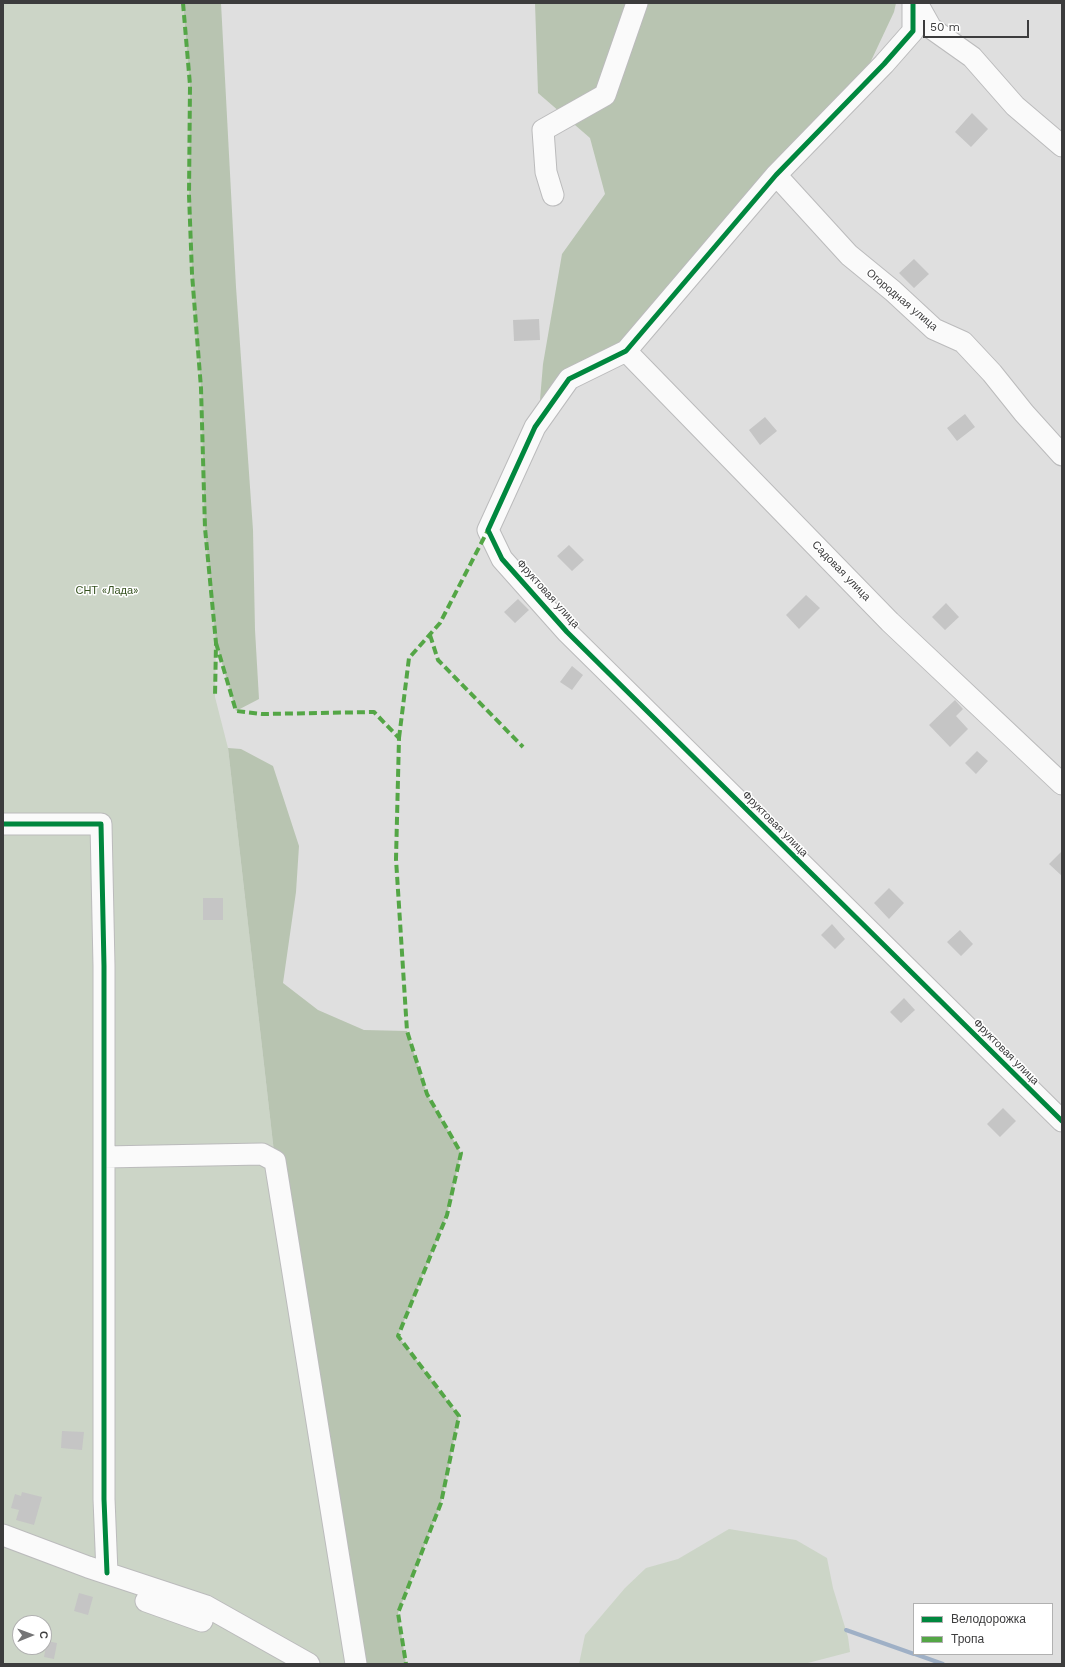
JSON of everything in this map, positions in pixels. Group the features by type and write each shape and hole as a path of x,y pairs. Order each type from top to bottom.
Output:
{"street":[{"path":"553,195 546,172 543,130 605,94 637,3"},
{"path":"626,351 776,175 884,64 913,31 912,3"},
{"path":"917,3 931,28 972,57 1015,106 1062,146"},
{"name":"Огородная улица","path":"776,175 849,255 893,291 934,329 963,342 992,373 1024,413 1062,455"},
{"name":"Фруктовая улица","path":"626,351 569,379 535,427 488,530 502,559 567,632 1062,1121"},
{"name":"Садовая улица","path":"626,351 890,622 1062,784"},
{"path":"3,824 101,824 104,1157 104,1491 107,1573"},
{"path":"104,1157 262,1154 275,1161 356,1664"},
{"path":"3,1535 107,1573 206,1606 309,1664"},
{"path":"3,1547 202,1621"}],"green space":[{"name":"СНТ «Лада»","path":"3,3 183,3 190,85 189,195 192,274 201,388 216,643 215,697 228,748 275,1161 356,1664 3,1664"},
{"path":"183,3 221,3 236,287 253,530 255,630 259,699 236,711 216,643 205,528 201,388 192,274 189,195 190,85"},
{"path":"535,3 896,3 894,12 855,95 588,377 540,400 543,364 562,254 605,194 590,138 538,93"},
{"path":"228,748 241,749 273,766 299,846 296,892 283,983 318,1010 364,1030 407,1031 427,1094 461,1153 447,1215 398,1336 459,1416 441,1503 398,1613 406,1664 356,1664 275,1161"},
{"path":"729,1529 796,1540 827,1558 833,1588 848,1637 850,1652 804,1664 579,1664 585,1635 625,1588 646,1568 678,1559"}],"building":[{"path":"972,113 988,129 971,147 955,132"},
{"path":"914,259 929,274 914,288 899,273"},
{"path":"539,319 540,340 514,341 513,320"},
{"path":"965,414 975,427 957,441 947,428"},
{"path":"765,417 777,431 760,445 749,430"},
{"path":"569,545 584,560 572,571 557,556"},
{"path":"806,595 820,608 799,629 786,615"},
{"path":"518,599 529,610 515,623 504,612"},
{"path":"946,603 959,617 945,630 932,617"},
{"path":"572,666 583,675 572,690 560,682"},
{"path":"955,700 963,709 956,716 968,729 950,747 929,725"},
{"path":"977,751 988,761 976,774 965,763"},
{"path":"1062,851 1062,876 1049,864"},
{"path":"889,888 904,903 889,919 874,903"},
{"path":"203,898 223,898 223,920 203,920"},
{"path":"832,924 845,939 835,949 821,935"},
{"path":"960,930 973,944 961,956 947,942"},
{"path":"904,998 915,1010 901,1023 890,1012"},
{"path":"1003,1108 1016,1121 1000,1137 987,1124"},
{"path":"62,1431 84,1432 82,1450 61,1448"},
{"path":"22,1492 42,1497 34,1525 16,1520 19,1510 11,1508 15,1494 21,1496"},
{"path":"79,1593 93,1597 88,1615 74,1611"},
{"path":"52,1642 57,1643 54,1659 44,1657 44,1655 52,1655"}],"waterway":[{"path":"846,1630 913,1654"},
{"path":"918,1655 943,1664"}],"marked path":[{"path":"183,3 190,85 189,195 192,274 201,388 205,528 216,643 215,697"},
{"path":"399,738 409,658 440,623 488,530"},
{"path":"430,635 438,660 523,747"},
{"path":"216,643 236,711 262,714 374,712 399,738 396,859 407,1031 427,1094 461,1153 447,1215 398,1336 459,1416 441,1503 398,1613 406,1664"}],"cycle path":[{"path":"913,3 913,31 884,64 776,175 626,351 569,379 535,427 488,530 502,559 567,632 1062,1121"},
{"path":"3,824 101,824 104,966 104,1499 107,1573"}]}
